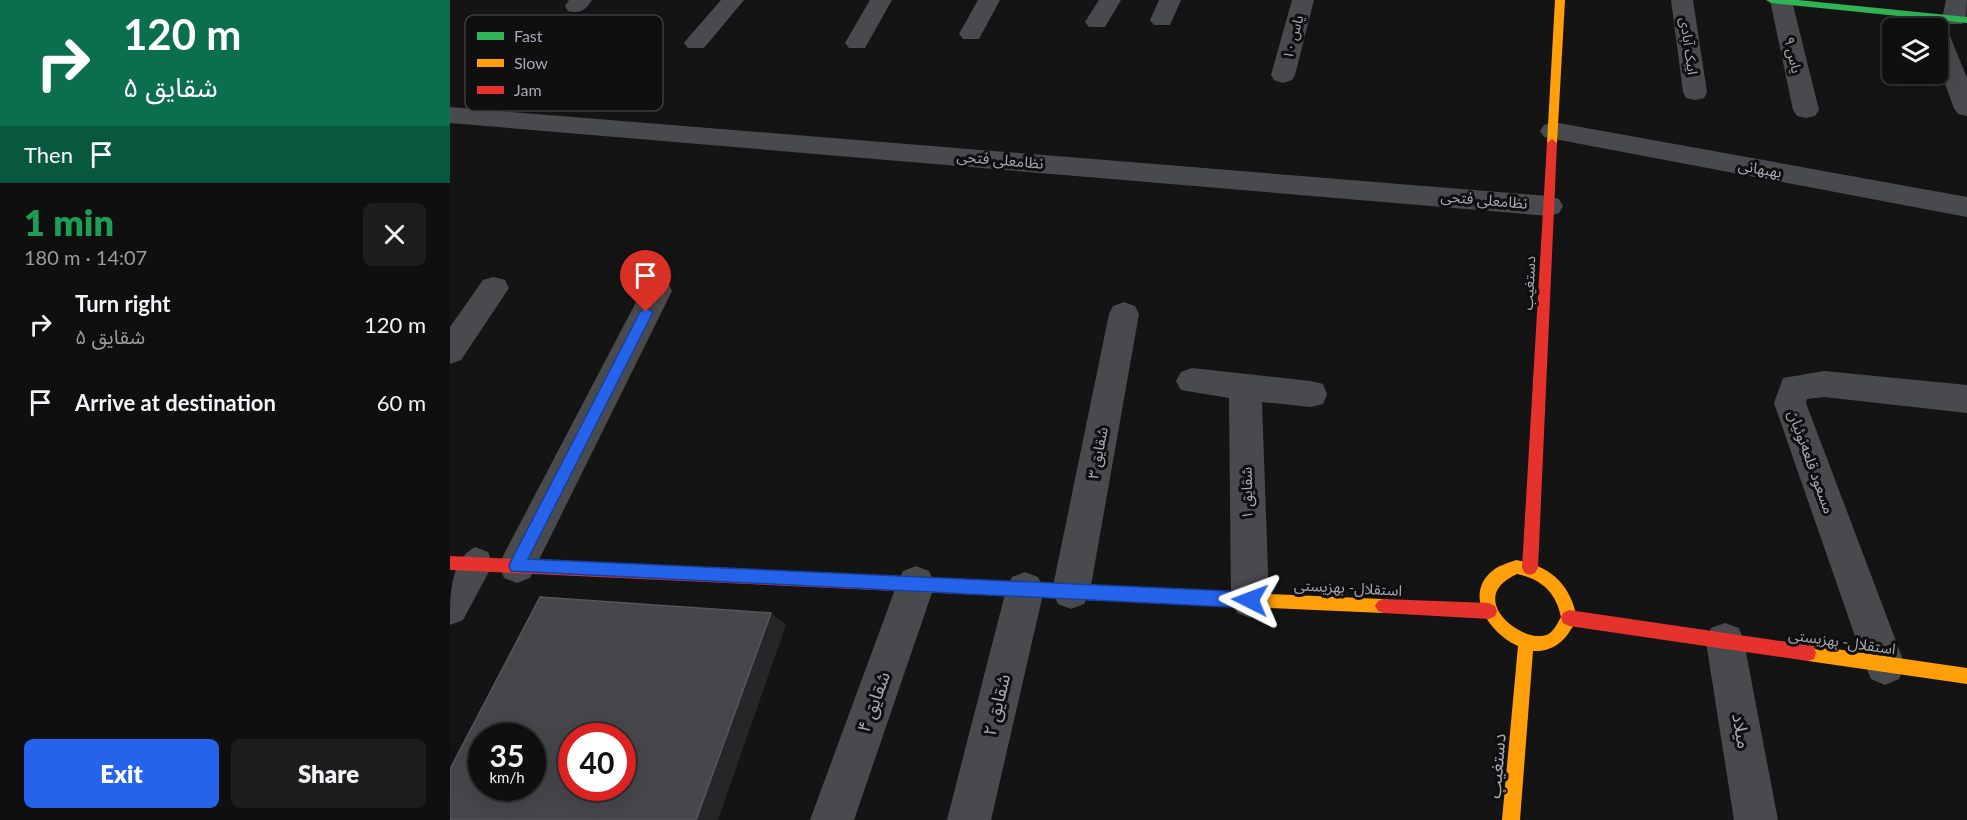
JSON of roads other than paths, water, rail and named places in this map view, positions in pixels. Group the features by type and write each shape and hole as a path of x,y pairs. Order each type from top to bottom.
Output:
{"street":[{"path":"696,43 733,0"},
{"path":"856,43 881,0"},
{"path":"971,34 989,0"},
{"path":"1097,22 1110,0"},
{"name":"یاس ۱۰","path":"1283,75 1303,0"},
{"name":"دستغیب","path":"1530,568 1560,0"},
{"name":"ایبک آبادی","path":"1682,0 1695,92"},
{"path":"1776,0 1827,3 1933,18"},
{"name":"یاس ۹","path":"1776,0 1806,110"},
{"path":"1948,24 1967,108"},
{"name":"نظامعلی فتحی","path":"450,115 1549,206"},
{"name":"بهبهانی","path":"1553,131 1967,207"},
{"path":"450,351 494,288"},
{"path":"517,566 657,291"},
{"name":"شقایق ۳","path":"1071,591 1124,314"},
{"path":"1192,381 1311,394"},
{"name":"مسعود قلعه‌نوئیان","path":"1885,665 1790,403 1794,387 1824,384 1967,399"},
{"name":"شقایق ۱","path":"1245,386 1250,600"},
{"path":"450,607 463,564"},
{"name":"استقلال- بهزیستی","path":"463,564 1489,611"},
{"path":"1516,567 1530,568 1555,582 1564,594 1569,618 1565,628 1550,642 1526,643 1503,632 1489,611 1488,587 1494,577 1504,570 1516,567"},
{"name":"شقایق ۴","path":"832,820 916,584"},
{"name":"شقایق ۲","path":"969,820 1025,590"},
{"name":"استقلال- بهزیستی","path":"1569,618 1967,676"},
{"name":"میلاد","path":"1725,642 1756,820"},
{"name":"دستغیب","path":"1510,820 1526,643"}]}
